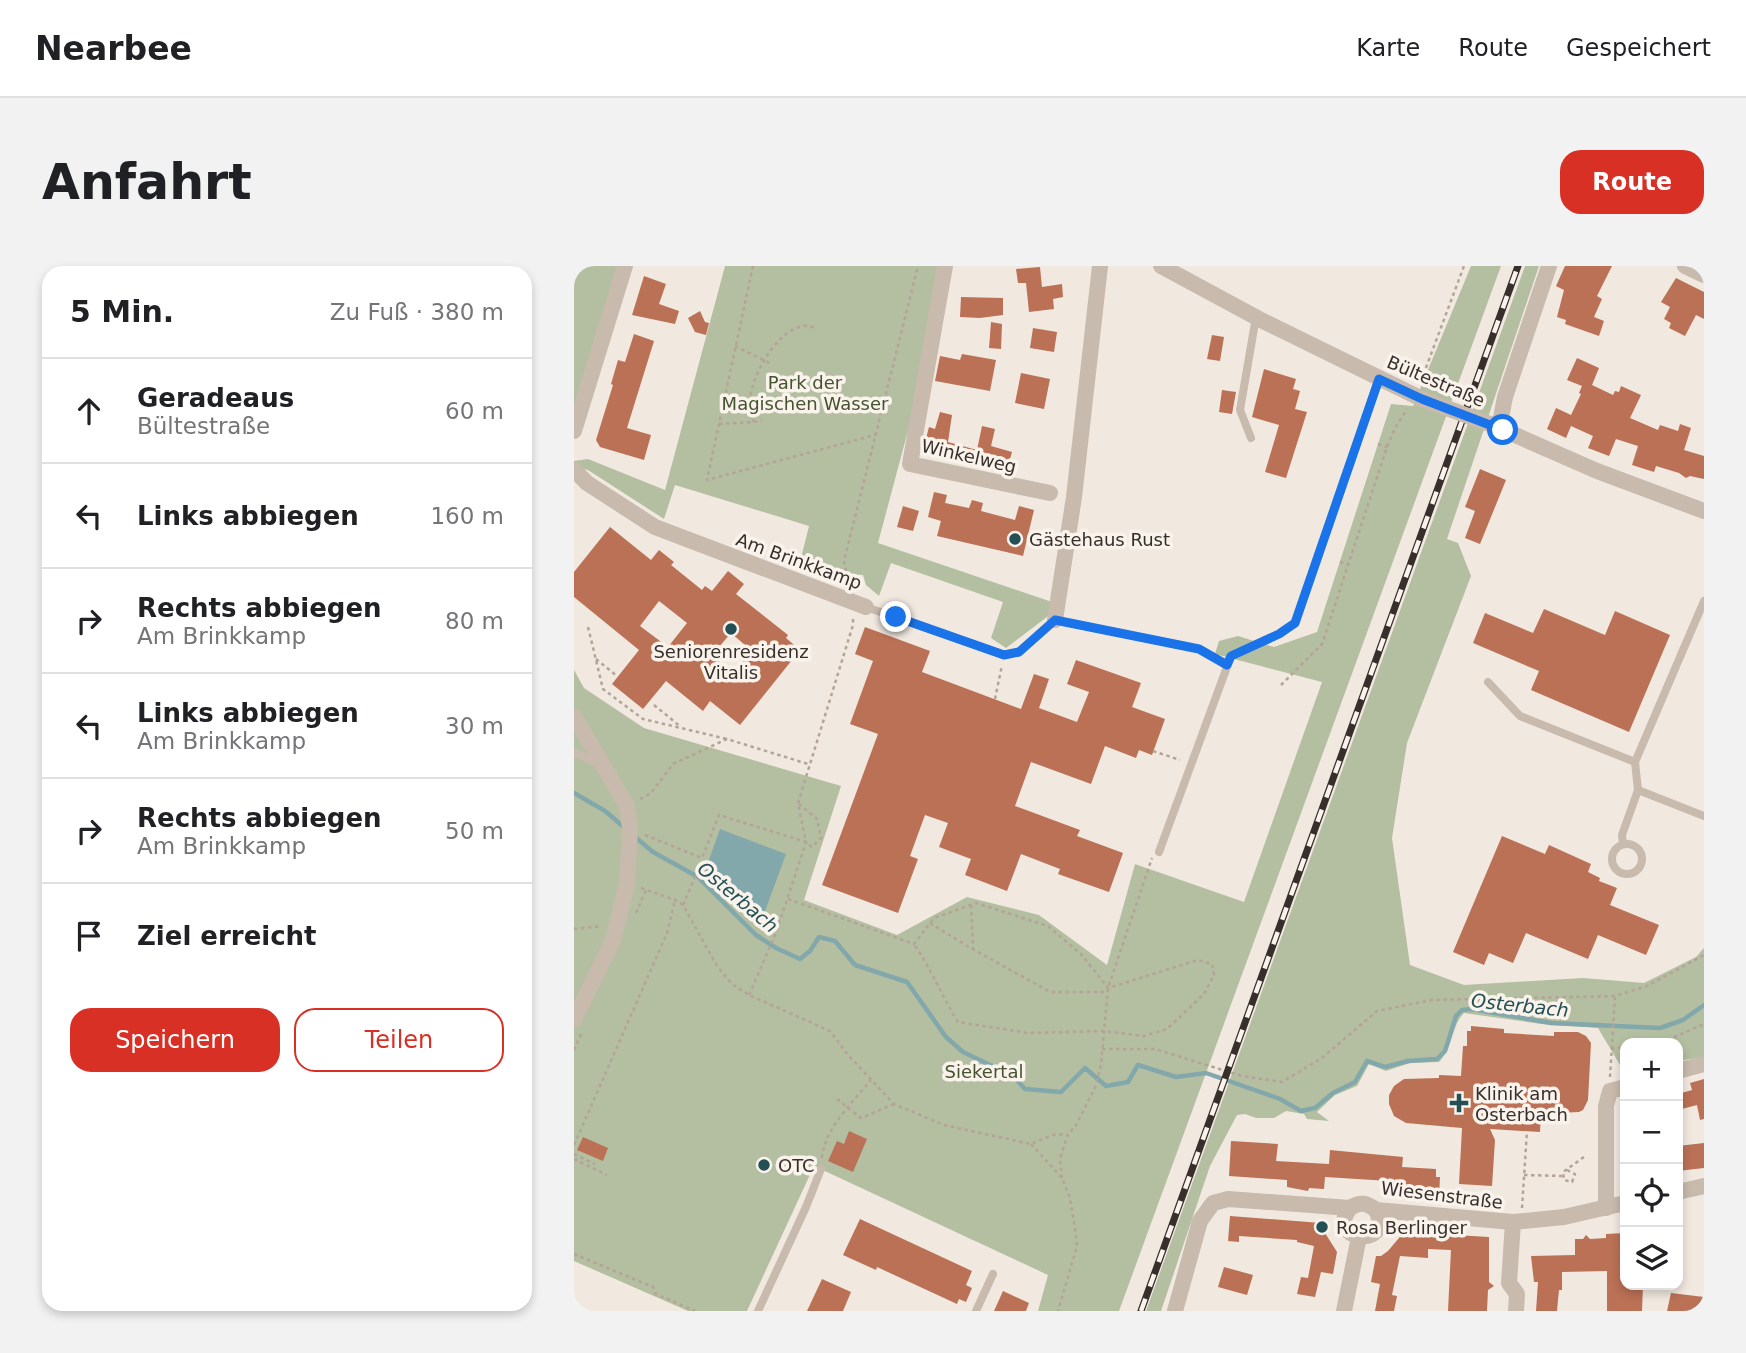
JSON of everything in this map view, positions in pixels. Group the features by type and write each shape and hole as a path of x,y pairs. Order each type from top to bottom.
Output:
{"street":[{"path":"574,431 625,266"},
{"name":"Winkelweg","path":"944,266 910,464 1050,493"},
{"path":"1055,620 1074,497 1100,266"},
{"name":"Bültestraße","path":"1161,266 1256,317 1419,398 1494,426 1597,471 1704,511"},
{"path":"1494,426 1549,266"},
{"path":"1685,266 1704,275"},
{"name":"Am Brinkkamp","path":"574,470 587,483 655,527 859,604"},
{"path":"574,716 627,806 630,829 627,884 612,940 574,1020"},
{"path":"1683,1069 1704,1063"},
{"path":"1606,1208 1606,1105 1618,1089"},
{"path":"1683,1191 1704,1186"},
{"name":"Wiesenstraße","path":"1175,1311 1200,1222 1213,1203 1228,1199 1350,1208 1364,1203 1376,1210 1517,1222 1564,1217 1620,1204"},
{"path":"1350,1208 1345,1217 1345,1225 1352,1234 1359,1237 1366,1237 1377,1229 1379,1223 1376,1210"},
{"path":"1516,1311 1517,1294 1509,1283 1517,1222"},
{"path":"1344,1311 1359,1237"}],"lane":[{"path":"1251,438 1240,410 1256,317"},
{"path":"1159,852 1231,656 1279,634 1295,623 1379,379"},
{"path":"1623,844 1622,835 1638,790 1635,762 1704,601"},
{"name":"Am Brinkkamp","path":"859,604 1004,655"},
{"path":"1004,655 1019,652 1055,620 1199,649 1227,665"},
{"path":"1488,682 1520,716 1635,762"},
{"path":"574,752 602,766"},
{"path":"1638,790 1704,816"},
{"path":"758,1311 821,1169"},
{"path":"976,1311 993,1274"}],"path":[{"path":"753,266 707,480 875,435"},
{"path":"749,995 776,933 806,842 797,803 859,604 844,561 918,266"},
{"path":"1281,685 1322,644 1387,447 1395,428 1419,398 1464,266"},
{"path":"754,422 750,411 750,397 754,380 764,359 775,344 789,333 803,326 815,328"},
{"path":"735,346 772,364"},
{"path":"719,424 762,420"},
{"path":"1378,443 1387,447"},
{"path":"1340,562 1348,564"},
{"path":"588,627 603,689 643,719 727,739 808,764"},
{"path":"995,699 1004,655"},
{"path":"596,659 617,676"},
{"path":"654,705 684,730"},
{"path":"627,806 651,793 673,764 727,739"},
{"path":"1153,751 1184,761"},
{"path":"683,905 719,815 806,842 812,847 821,838 817,819 797,803"},
{"path":"630,829 702,859"},
{"path":"627,884 683,905 717,966 733,984 749,995 830,1031 894,1104 944,1125 1031,1144 1062,1178"},
{"path":"788,899 914,944 958,1022 1028,1033 1104,1031 1144,1036 1167,1029 1204,993 1214,975 1212,964 1198,960 1108,988 1081,954 1048,926 976,903 934,918 914,944"},
{"path":"574,1145 667,933 675,900"},
{"path":"971,905 973,949"},
{"path":"930,923 1050,992 1107,992"},
{"path":"574,929 616,925"},
{"path":"1102,1049 1155,1049 1242,1076 1282,1082 1322,1058 1377,1012 1432,1000 1615,996 1647,986 1704,956"},
{"path":"1615,996 1611,1049 1618,1089"},
{"path":"1672,1038 1704,1024"},
{"path":"1611,1049 1620,1048"},
{"path":"1058,1311 1077,1246 1070,1198 1062,1178 1060,1158 1068,1134 1095,1088 1101,1065"},
{"path":"821,1169 823,1146 847,1108 871,1080"},
{"path":"837,1099 861,1118 894,1104"},
{"path":"1517,1222 1527,1131"},
{"path":"1031,1144 1052,1135 1068,1134"},
{"path":"574,1156 595,1164"},
{"path":"574,1156 607,1175"},
{"path":"1562,1176 1584,1157"},
{"path":"1524,1175 1562,1176 1564,1180 1572,1182 1575,1174 1567,1170"},
{"path":"574,1254 653,1287 656,1294 695,1311"}],"green space":[{"path":"574,266 619,266 574,415"},
{"name":"Park der Magischen Wasser","path":"725,266 942,266 910,423 878,543 1055,603 1056,610 1006,648 991,638 1003,602 891,563 879,596 866,585 863,575 798,570 809,526 675,485 664,519 588,470 574,467 574,461 588,459 665,490"},
{"name":"Siekertal","path":"1471,266 1501,266 1119,1311 1038,1311 1048,1275 814,1166 747,1311 688,1311 574,1261 574,670 584,688 644,728 841,786 804,900 897,935 967,897 1039,915 1107,965 1135,864 1244,902 1322,682 1215,654 1219,641 1238,636 1274,647 1317,632 1391,404 1413,406"},
{"path":"1525,266 1539,266 1447,539 1458,543 1471,576 1407,743 1392,838 1410,965 1464,985 1583,978 1644,983 1696,957 1704,948 1704,1057 1683,1060 1683,1038 1620,1038 1620,1065 1598,1028 1541,1024 1464,1013 1439,1062 1410,1063 1386,1071 1369,1064 1357,1086 1335,1095 1317,1112 1329,1121 1307,1119 1304,1114 1286,1111 1274,1118 1237,1115 1210,1166 1161,1311 1146,1311"}],"water":[{"path":"720,829 786,854 760,925 704,874"}],"building":[{"path":"1565,266 1612,266 1597,296 1602,299 1594,317 1604,321 1599,336 1565,324 1566,320 1557,317 1564,290 1556,286"},
{"path":"1040,267 1042,287 1062,284 1063,297 1053,299 1054,309 1029,312 1026,283 1018,283 1016,269"},
{"path":"644,276 666,284 659,304 679,311 675,324 632,315"},
{"path":"1676,278 1704,292 1704,319 1696,315 1685,336 1669,328 1671,323 1664,319 1670,307 1661,302"},
{"path":"961,297 1003,298 1003,315 960,317"},
{"path":"700,311 705,322 709,323 706,335 695,332 688,318"},
{"path":"991,322 1002,324 1001,349 989,348"},
{"path":"1033,328 1057,332 1054,352 1030,348"},
{"path":"634,334 654,341 627,428 651,435 644,460 600,447 596,440 618,360 625,362"},
{"path":"1212,335 1224,337 1220,361 1207,359"},
{"path":"962,354 996,360 990,391 935,381 940,356 960,360"},
{"path":"1577,358 1599,368 1592,385 1613,395 1615,391 1619,392 1621,386 1641,395 1630,418 1658,430 1660,425 1678,431 1680,424 1691,428 1684,450 1704,456 1704,479 1690,476 1686,478 1656,466 1654,472 1632,465 1638,446 1616,439 1609,456 1588,448 1593,436 1571,426 1566,438 1547,429 1556,408 1571,415 1581,394 1579,393 1582,386 1567,380"},
{"path":"1264,369 1296,379 1293,389 1300,391 1295,409 1307,412 1286,478 1265,472 1279,425 1252,417"},
{"path":"1021,373 1050,379 1044,409 1015,403"},
{"path":"1222,390 1236,392 1232,414 1219,412"},
{"path":"940,412 952,415 948,442 977,450 982,426 995,429 991,446 1012,452 1006,473 922,454 929,427 935,429"},
{"path":"1480,469 1506,480 1480,544 1465,538 1475,511 1465,507"},
{"path":"934,492 947,495 945,503 969,508 972,500 983,503 981,511 1015,520 1019,506 1034,510 1023,556 937,536 941,521 928,517"},
{"path":"903,506 919,511 913,531 897,527"},
{"name":"Seniorenresidenz Vitalis","path":"610,527 651,560 659,550 674,562 671,565 702,590 705,586 712,591 728,571 744,584 736,594 788,635 786,638 800,650 740,725 710,701 703,711 666,681 643,709 612,684 639,650 574,597 574,572","holes":["659,601 687,623 668,647 640,626","731,633 752,651 733,673 712,655"]},
{"path":"1544,609 1605,635 1615,611 1670,635 1629,732 1531,690 1539,671 1473,643 1485,613 1533,633"},
{"path":"865,627 930,651 922,672 1021,709 1034,674 1049,679 1039,708 1077,722 1089,692 1067,684 1076,660 1141,683 1132,707 1165,719 1152,755 1139,750 1136,758 1105,746 1091,784 1031,762 1015,806 1080,830 1077,836 1123,853 1109,892 1058,874 1060,869 1021,854 1007,891 965,875 971,859 939,847 948,823 925,815 910,856 918,859 898,913 822,885 878,734 850,724 873,661 855,654"},
{"path":"1502,836 1545,854 1549,845 1591,864 1588,872 1600,878 1599,881 1617,888 1610,905 1659,925 1646,955 1598,935 1588,959 1526,933 1513,963 1489,953 1484,965 1453,952"},
{"path":"1471,1026 1504,1029 1504,1033 1554,1036 1554,1032 1578,1032 1586,1036 1591,1043 1588,1100 1583,1110 1559,1115 1541,1114 1540,1132 1490,1129 1495,1140 1492,1186 1459,1184 1462,1128 1406,1123 1394,1116 1389,1104 1389,1095 1394,1086 1404,1079 1439,1078 1439,1075 1461,1076 1463,1046 1467,1046 1467,1031 1471,1031"},
{"path":"1704,1079 1704,1119 1700,1120 1697,1105 1683,1109 1683,1093 1692,1090 1690,1083"},
{"path":"849,1131 867,1139 853,1172 828,1161 837,1141 844,1144"},
{"path":"583,1137 608,1148 603,1161 577,1150"},
{"path":"1231,1141 1278,1144 1276,1161 1329,1164 1330,1150 1403,1157 1402,1167 1436,1169 1436,1177 1440,1177 1439,1197 1404,1195 1405,1182 1325,1177 1324,1189 1309,1188 1308,1191 1287,1187 1287,1180 1229,1176"},
{"path":"1704,1143 1704,1168 1683,1170 1683,1145"},
{"path":"1230,1216 1321,1223 1320,1233 1325,1233 1337,1252 1333,1274 1321,1272 1315,1297 1297,1294 1301,1277 1308,1278 1314,1246 1297,1240 1239,1236 1239,1242 1228,1241"},
{"path":"860,1219 972,1271 966,1285 972,1288 966,1302 959,1299 957,1304 877,1267 876,1270 843,1255"},
{"path":"1404,1232 1489,1237 1489,1282 1494,1286 1488,1290 1487,1311 1448,1311 1451,1250 1428,1249 1428,1258 1400,1256 1392,1295 1397,1296 1394,1311 1375,1311 1380,1284 1371,1282 1376,1256 1388,1251"},
{"path":"1620,1233 1620,1290 1643,1290 1642,1311 1607,1311 1607,1271 1562,1272 1562,1290 1559,1290 1557,1311 1536,1311 1538,1282 1534,1282 1531,1256 1575,1255 1575,1239 1583,1239 1586,1235 1590,1239 1606,1238 1606,1234"},
{"path":"1224,1267 1253,1275 1247,1295 1218,1287"},
{"path":"822,1279 851,1292 843,1311 807,1311"},
{"path":"1003,1291 1029,1303 1026,1311 994,1311"},
{"path":"1671,1293 1704,1297 1704,1311 1667,1311"}],"waterway":[{"name":"Osterbach","path":"574,793 605,811 625,828"},
{"name":"Osterbach","path":"634,836 653,852 698,877 756,935 776,948 800,959 810,951 819,937 835,941 855,965 907,982 946,1037 963,1052 1013,1076 1025,1089 1061,1092 1085,1068 1106,1086 1128,1082 1138,1065 1176,1077 1206,1073 1280,1099 1301,1111 1315,1108 1333,1093 1355,1082 1367,1061 1385,1067 1408,1061 1437,1059 1445,1051 1456,1016 1462,1010 1472,1009 1551,1023 1660,1028 1683,1020 1704,1005"}],"railway":[{"path":"1141,1311 1518,266"}],"place":[{"name":"Gästehaus Rust","path":"1015,539"},
{"name":"Seniorenresidenz Vitalis","path":"731,629"},
{"name":"Klinik am Osterbach","path":"1459,1103"},
{"name":"OTC","path":"764,1165"},
{"name":"Rosa Berlinger","path":"1322,1227"}],"route":[{"path":"896,617 1004,655 1019,652 1055,620 1199,649 1227,665 1231,656 1279,634 1295,623 1379,379 1422,399 1503,430"}]}
